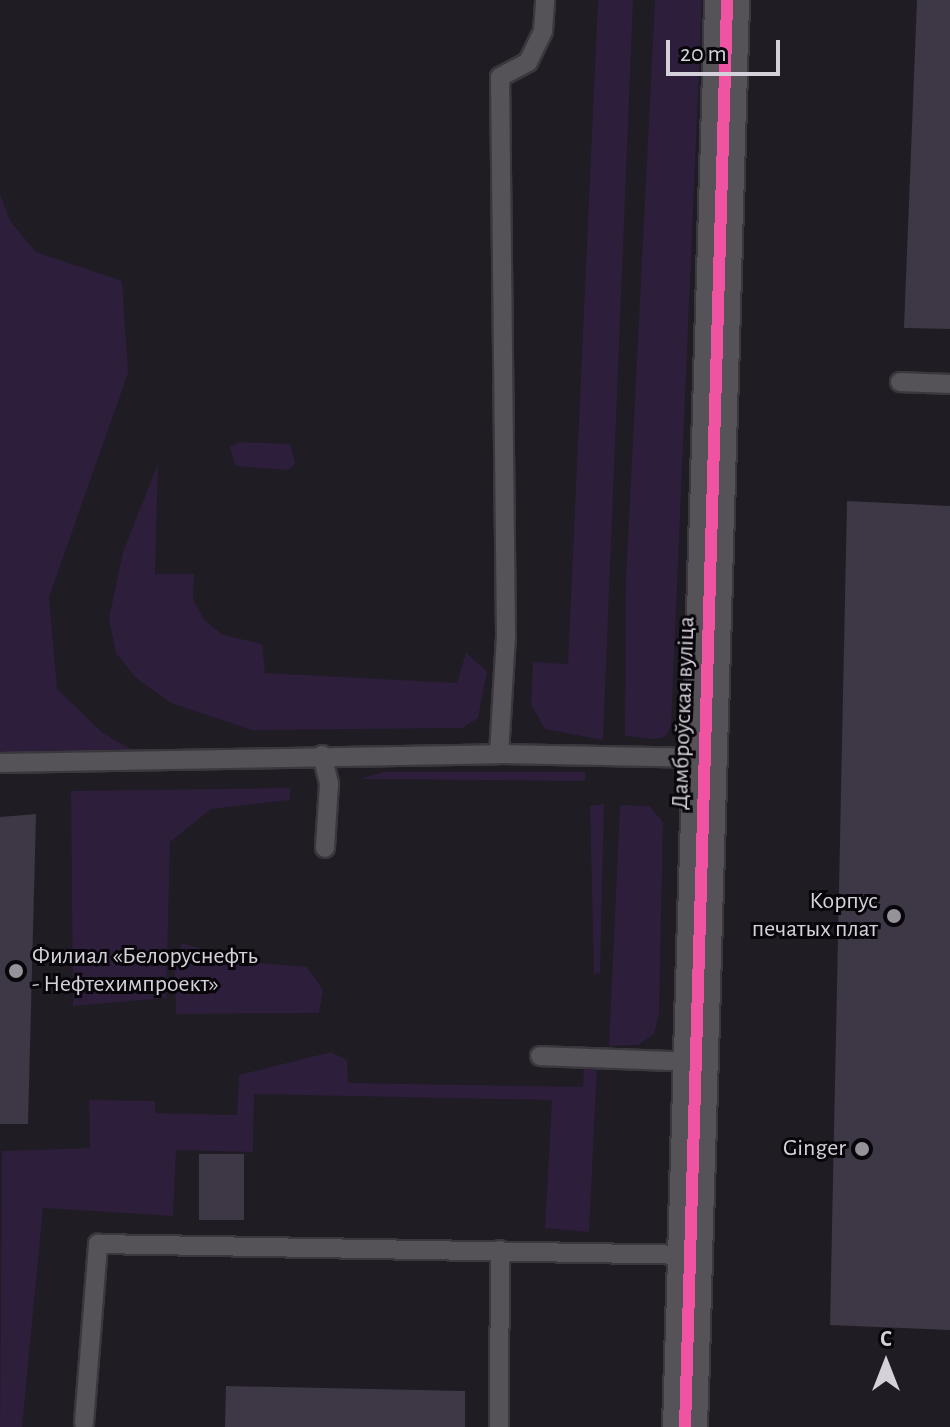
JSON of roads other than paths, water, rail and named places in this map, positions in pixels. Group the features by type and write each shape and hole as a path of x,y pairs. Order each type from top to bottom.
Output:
{"street":[{"name":"Дамброўская вуліца","path":"685,1427 727,0"}],"lane":[{"path":"499,754 506,637 500,77 528,62 543,31 545,0"},
{"path":"900,382 950,384"},
{"path":"322,755 329,784 325,848"},
{"path":"0,763 322,755 705,758"},
{"path":"540,1056 695,1062"},
{"path":"84,1423 98,1244 690,1255"},
{"path":"499,1427 500,1250"}],"place":[{"name":"Корпус печатых плат","path":"894,916"},
{"name":"Филиал «Белоруснефть - Нефтехимпроект»","path":"16,971"},
{"name":"Ginger","path":"862,1149"}]}
